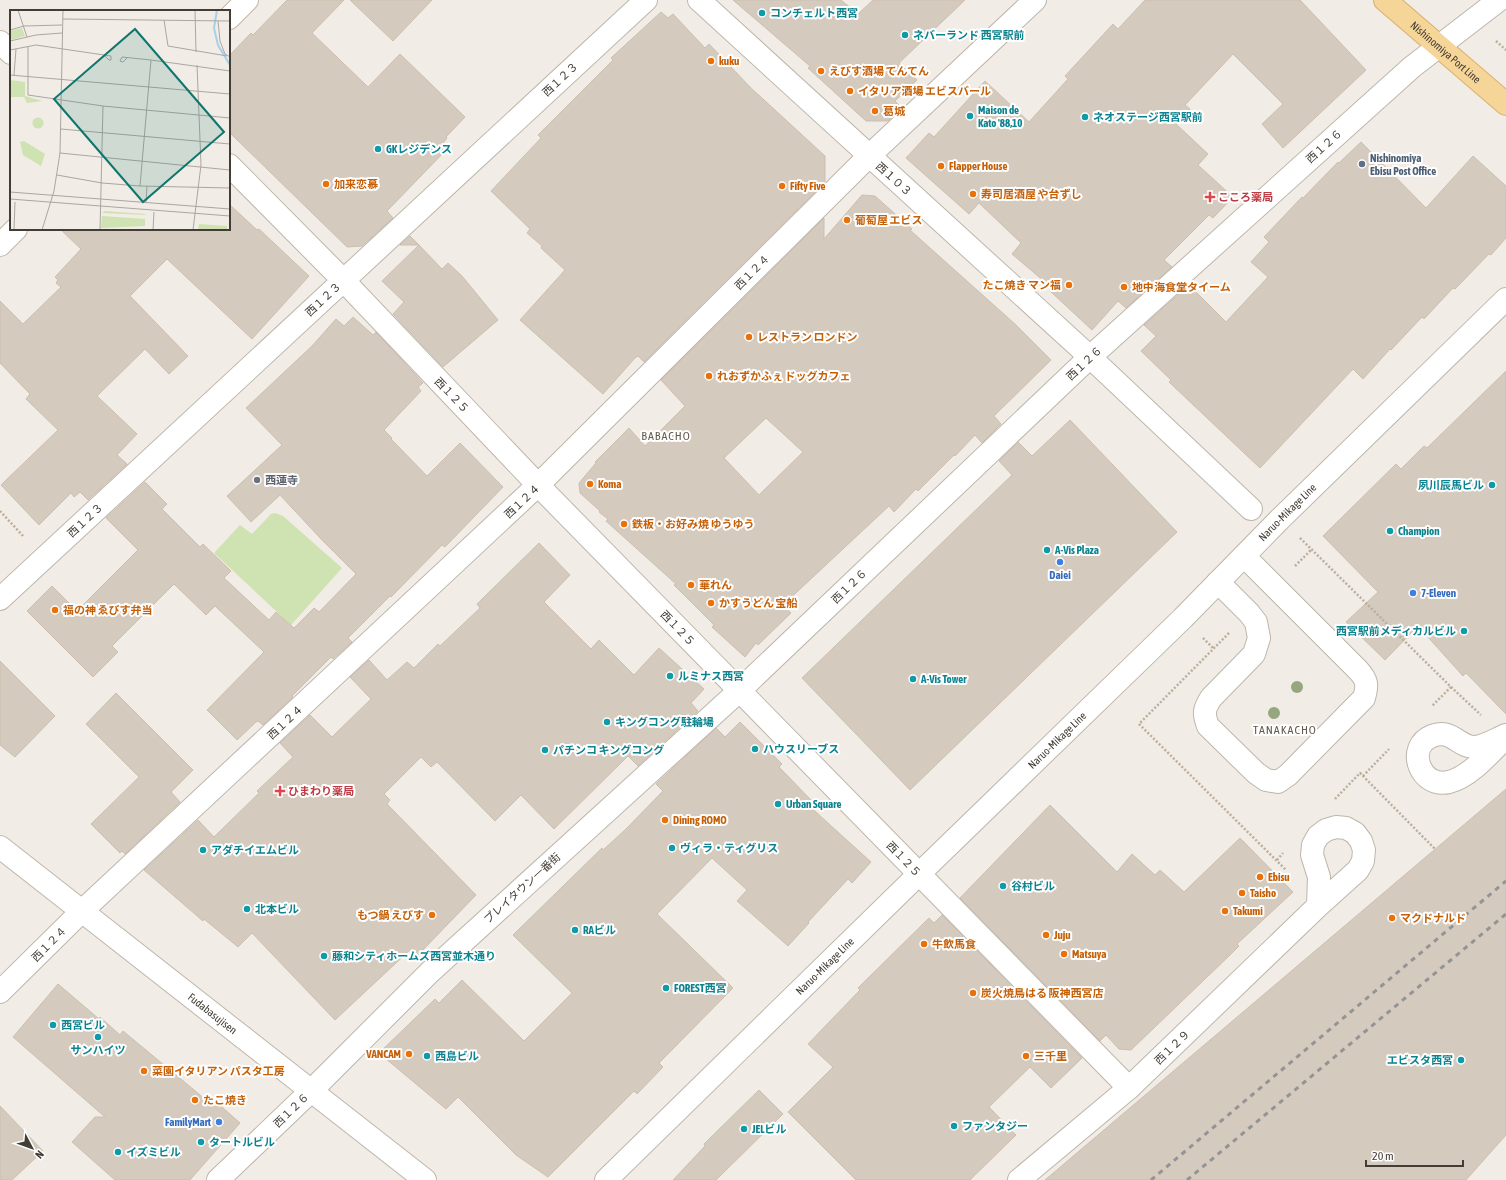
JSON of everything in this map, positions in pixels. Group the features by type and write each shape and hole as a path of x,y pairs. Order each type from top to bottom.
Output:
{"main road":[{"name":"Nishinomiya Port Line","path":"1385,0 1506,104"}],"street":[{"path":"230,17 247,0"},
{"name":"西１２３","path":"0,599 646,0"},
{"name":"西１０３","path":"699,0 1090,357 1251,509"},
{"name":"西１２４","path":"0,992 82,911 538,485 869,156 1035,0"},
{"name":"西１２６","path":"739,691 1090,357 1412,67 1438,46 1474,21 1499,0"},
{"path":"0,42 10,52"},
{"name":"西１２５","path":"230,166 343,280 538,485 1129,1088"},
{"path":"0,244 15,230"},
{"name":"Naruo-Mikage Line","path":"606,1180 918,874 1178,623 1244,556 1506,299"},
{"path":"1218,582 1256,622 1259,638 1254,654 1211,698 1206,706 1204,716 1208,726 1256,773 1266,780 1278,782 1288,775 1364,698 1367,688 1365,678 1358,670 1244,556"},
{"name":"プレイタウン一番街","path":"311,1091 430,972 739,691"},
{"name":"Fudabasujisen","path":"0,847 425,1180"},
{"name":"西１２９","path":"1019,1180 1129,1088 1318,906"},
{"name":"西１２６","path":"218,1180 311,1091"}],"path":[{"path":"1496,41 1506,50"},
{"path":"0,511 44,558"},
{"path":"1296,534 1486,719"},
{"path":"1293,568 1312,549"},
{"path":"1200,635 1214,649"},
{"path":"1429,709 1451,686"},
{"path":"1391,748 1363,776 1435,849"}],"green space":[{"path":"275,513 283,516 342,568 291,625 214,553 240,525 252,534 271,514"}],"building":[{"path":"287,0 344,0 312,33 368,87 400,54 465,117 446,137 447,138 443,143 448,148 387,211 393,218 362,246 347,247 230,133 230,55 251,33 253,35"},
{"path":"350,0 432,0 393,41"},
{"path":"733,0 841,0 858,14 873,0 965,0 899,63 917,80 895,101 902,108 888,121 866,121 808,68 810,66"},
{"path":"1145,0 1300,0 1366,70 1283,148 1262,124 1283,104 1233,54 1185,105 1190,109 1176,124 1208,154 1198,165 1233,197 1213,218 1209,215 1164,260 1172,267 1126,308 1118,301 1092,330 1050,291 1052,288 1012,254 1021,243 979,203 969,214 906,158 929,133 934,137 985,81 1029,122 1068,79 1065,76 1113,24 1118,29"},
{"path":"661,12 668,18 673,14 705,48 709,44 751,88 825,156 825,182 644,362 638,356 635,358 603,394 520,320 565,270 527,233 530,229 491,191 541,138 538,135 613,60 611,58"},
{"path":"1361,142 1426,208 1473,156 1506,186 1506,238 1491,255 1489,254 1455,289 1453,288 1424,319 1422,317 1363,379 1353,369 1260,468 1169,382 1171,380 1141,351 1156,336 1144,325 1189,285 1226,322 1268,277 1251,262 1269,242 1264,237 1302,197 1303,198 1338,162 1339,163"},
{"path":"862,195 875,196 912,229 910,230 1015,324 1051,360 994,416 1001,424 982,443 975,435 918,491 916,489 894,512 889,506 783,605 791,613 758,645 756,643 745,657 712,627 714,625 674,585 676,584 606,521 608,519 580,493 579,483 596,463 595,462 629,428 645,446 685,406 661,380 824,218 824,239","holes":["766,418 803,452 759,495 724,458"]},
{"path":"230,205 257,230 259,229 309,276 252,339 167,259 130,296 188,356 169,374 145,349 97,396 137,434 117,455 127,464 88,500 80,492 74,497 71,493 39,525 1,485 58,430 26,399 30,394 0,363 0,301 23,324 61,287 56,283 58,280 55,277 81,249 61,230 230,230"},
{"path":"410,236 419,245 400,245"},
{"path":"419,245 442,269 448,263 462,276 498,320 443,367 393,314 404,302 382,281"},
{"path":"353,317 373,335 376,332 423,383 418,387 421,391 384,430 392,438 391,439 427,476 460,443 503,487 445,547 442,545 348,638 352,642 333,659 331,657 292,696 293,697 263,725 258,721 256,722 237,740 207,710 264,652 215,606 206,615 174,584 112,646 118,652 93,677 27,611 52,586 77,611 138,550 106,518 145,482 167,504 162,509 200,547 203,544 231,571 224,578 269,620 276,612 294,628 314,608 319,612 356,574 280,495 251,522 227,496 282,445 246,408 312,346 336,319 344,326"},
{"path":"1506,371 1506,714 1466,673 1463,676 1418,626 1385,660 1346,622 1378,592 1323,536 1396,464 1401,469 1424,446 1427,448"},
{"path":"1070,420 1177,532 910,790 802,678 1012,475 999,461 1018,442 1032,456"},
{"path":"539,543 570,575 544,602 591,649 599,640 634,675 659,648 704,689 691,703 698,711 638,766 628,756 554,829 521,795 495,821 437,762 431,767 421,757 384,794 390,800 387,804 476,895 418,955 411,949 335,1020 252,933 238,947 204,919 203,921 144,870 198,820 214,837 259,793 257,791 293,757 280,743 310,715 332,737 371,699 350,677 369,660 387,680 407,662 414,668 438,644 440,646 480,608 477,604"},
{"path":"0,661 55,716 15,757 0,745"},
{"path":"116,693 193,770 171,792 180,802 125,854 122,851 120,853 91,824 139,777 86,724"},
{"path":"740,722 782,764 779,767 811,800 807,804 871,862 852,883 848,879 788,946 737,901 747,890 712,858 657,914 733,988 659,1063 663,1067 637,1094 634,1091 548,1177 516,1155 458,1097 446,1109 379,1053 435,999 439,1003 462,980 524,1041 572,993 513,935 602,848 603,850 626,829 663,791 656,784 716,728 725,737"},
{"path":"1506,789 1506,1135 1466,1180 1045,1180"},
{"path":"1050,805 1117,872 1132,854 1155,875 1160,870 1184,892 1240,838 1293,892 1237,944 1239,946 1131,1050 1119,1049 1106,1035 1100,1041 960,898"},
{"path":"942,915 1082,1058 1051,1088 1030,1067 989,1107 1016,1135 970,1180 856,1180 788,1112 833,1067 808,1044 860,990 858,988 929,918 934,923"},
{"path":"58,984 99,1019 100,1017 120,1035 123,1031 211,1104 214,1100 240,1123 190,1180 115,1180 72,1142 95,1117 105,1117 13,1037"},
{"name":"JELビル","path":"759,1090 783,1114 716,1180 673,1180 705,1146 704,1144"},
{"path":"0,1106 43,1151 12,1180 0,1180"}],"railway":[{"path":"1151,1180 1506,881"},
{"path":"1187,1180 1506,914"}],"place":[{"name":"コンチェルト西宮","path":"762,13"},
{"name":"ネバーランド 西宮駅前","path":"905,35"},
{"name":"kuku","path":"711,61"},
{"name":"えびす酒場 てんてん","path":"821,71"},
{"name":"イタリア酒場 エビスバール","path":"850,91"},
{"name":"葛城","path":"875,111"},
{"name":"Maison de Kato '88,10","path":"970,116"},
{"name":"ネオステージ西宮駅前","path":"1085,117"},
{"name":"GKレジデンス","path":"378,149"},
{"name":"Nishinomiya Ebisu Post Office","path":"1362,164"},
{"name":"Flapper House","path":"941,166"},
{"name":"加来恋慕","path":"326,184"},
{"name":"Fifty Five","path":"782,186"},
{"name":"寿司居酒屋 や台ずし","path":"973,194"},
{"name":"こころ薬局","path":"1210,197"},
{"name":"葡萄屋 エビス","path":"847,220"},
{"name":"たこ焼き マン福","path":"1069,285"},
{"name":"地中海食堂タイーム","path":"1124,287"},
{"name":"レストラン ロンドン","path":"749,337"},
{"name":"れおずかふぇ ドッグカフェ","path":"709,376"},
{"name":"西蓮寺","path":"257,480"},
{"name":"Koma","path":"590,484"},
{"name":"夙川辰馬ビル","path":"1492,485"},
{"name":"鉄板・お好み焼 ゆうゆう","path":"624,524"},
{"name":"Champion","path":"1390,531"},
{"name":"A-Vis Plaza","path":"1047,550"},
{"name":"Daiei","path":"1060,562"},
{"name":"華れん","path":"691,585"},
{"name":"7-Eleven","path":"1413,593"},
{"name":"かすうどん 宝船","path":"711,603"},
{"name":"福の神 ゑびす弁当","path":"55,610"},
{"name":"西宮駅前メディカルビル","path":"1464,631"},
{"name":"ルミナス西宮","path":"670,676"},
{"name":"A-Vis Tower","path":"913,679"},
{"name":"キングコング駐輪場","path":"607,722"},
{"name":"ハウスリーブス","path":"755,749"},
{"name":"パチンコ キングコング","path":"545,750"},
{"name":"ひまわり薬局","path":"280,791"},
{"name":"Urban Square","path":"778,804"},
{"name":"Dining ROMO","path":"665,820"},
{"name":"ヴィラ・ティグリス","path":"672,848"},
{"name":"アダチイエムビル","path":"203,850"},
{"name":"Ebisu","path":"1260,877"},
{"name":"谷村ビル","path":"1003,886"},
{"name":"Taisho","path":"1242,893"},
{"name":"北本ビル","path":"247,909"},
{"name":"Takumi","path":"1225,911"},
{"name":"もつ鍋 えびす","path":"432,915"},
{"name":"マクドナルド","path":"1392,918"},
{"name":"RAビル","path":"575,930"},
{"name":"Juju","path":"1046,935"},
{"name":"牛飲馬食","path":"924,944"},
{"name":"Matsuya","path":"1064,954"},
{"name":"藤和シティホームズ西宮並木通り","path":"324,956"},
{"name":"FOREST西宮","path":"666,988"},
{"name":"炭火焼鳥はる 阪神西宮店","path":"973,993"},
{"name":"西宮ビル","path":"53,1025"},
{"name":"サンハイツ","path":"98,1037"},
{"name":"VANCAM","path":"409,1054"},
{"name":"西島ビル","path":"427,1056"},
{"name":"三千里","path":"1026,1056"},
{"name":"エビスタ西宮","path":"1461,1060"},
{"name":"菜園イタリアン パスタ工房","path":"144,1071"},
{"name":"たこ焼き","path":"195,1100"},
{"name":"FamilyMart","path":"219,1122"},
{"name":"ファンタジー","path":"954,1126"},
{"name":"JELビル","path":"744,1129"},
{"name":"タートルビル","path":"201,1142"},
{"name":"イズミビル","path":"118,1152"}],"district":[{"name":"BABACHO","path":"666,436"},
{"name":"TANAKACHO","path":"1285,730"}]}
